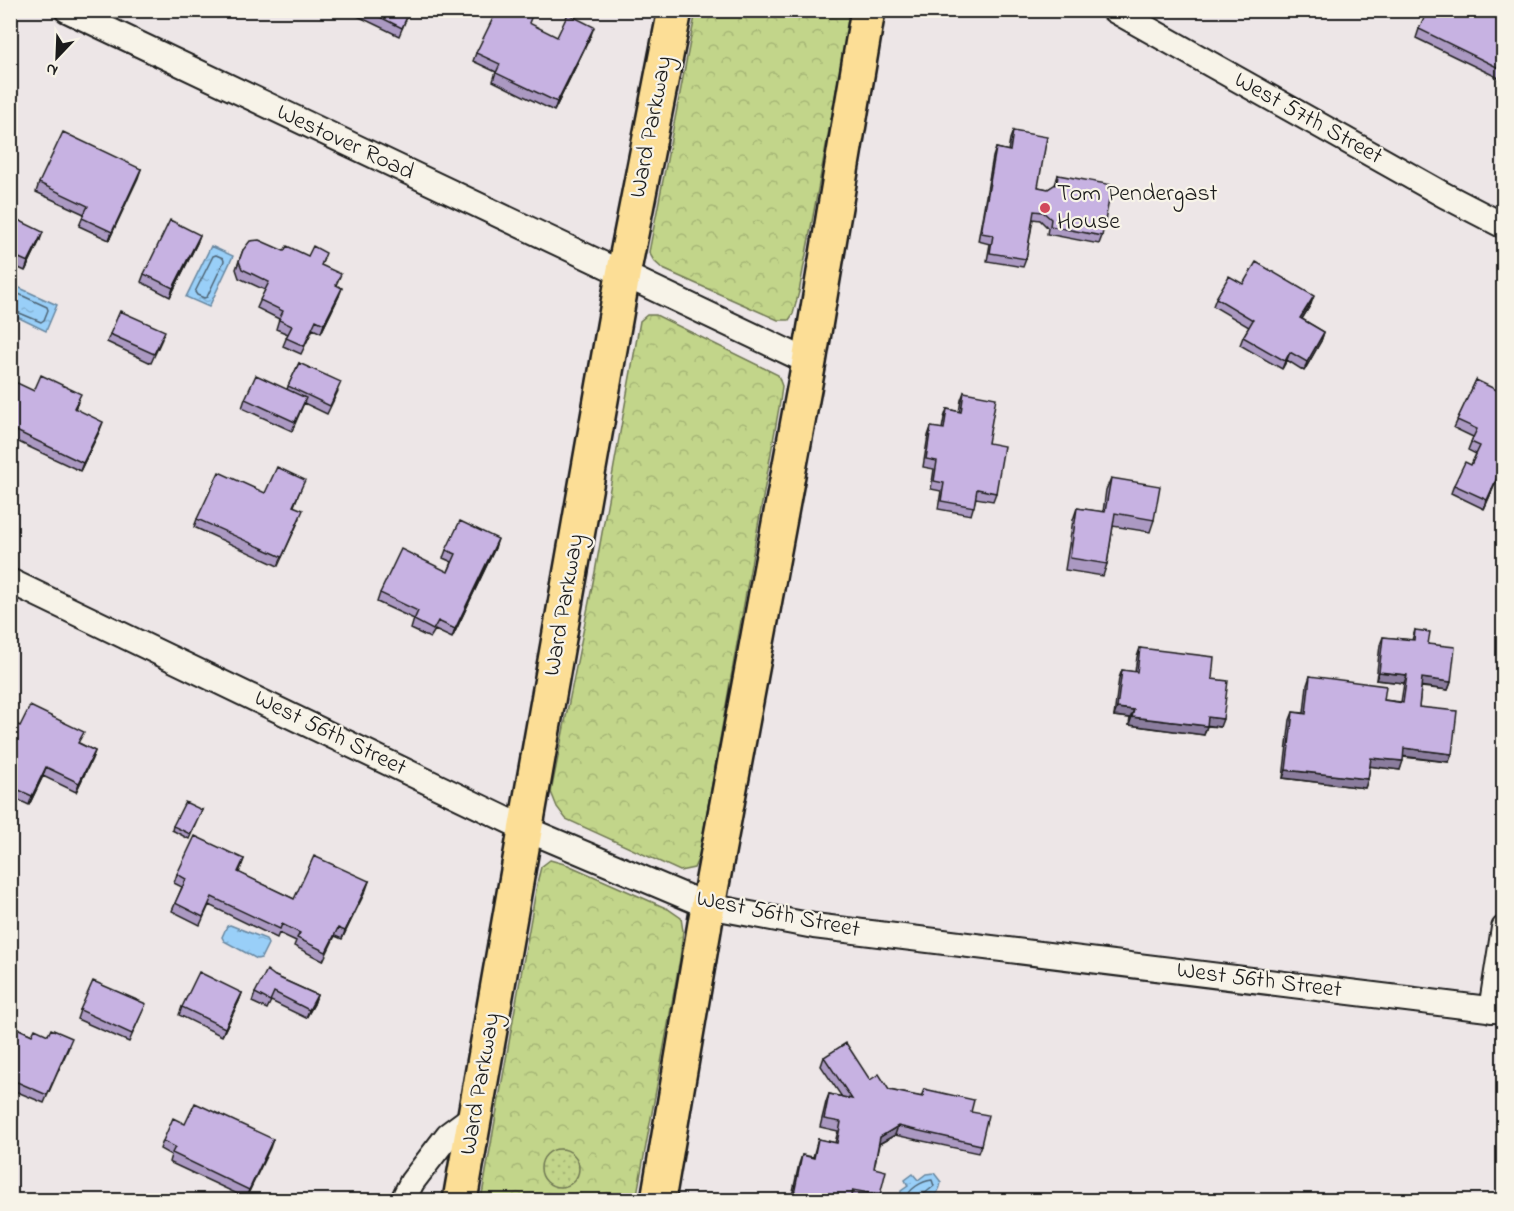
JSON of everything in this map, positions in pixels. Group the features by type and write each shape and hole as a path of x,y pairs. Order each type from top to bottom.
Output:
{"main road":[{"name":"Ward Parkway","path":"460,1200 623,275 675,10"},
{"path":"658,1200 708,906 809,362 868,10"}],"street":[{"name":"Westover Road","path":"67,10 809,362"},
{"name":"West 57th Street","path":"1114,10 1444,195 1503,225"},
{"name":"West 56th Street","path":"10,581 526,829 708,906 814,926 1497,1011"},
{"path":"1497,1011 1503,928"},
{"path":"403,1200 412,1182 447,1135 475,1115"}],"green space":[{"path":"696,11 851,11 799,292 789,320 778,320 663,269 654,261 649,252"},
{"path":"647,315 656,315 778,375 782,386 699,857 694,868 680,871 566,819 557,807 551,792 595,572 640,321"},
{"path":"550,860 568,865 668,909 681,918 683,931 680,959 636,1200 481,1200 538,879 541,867"},
{"path":"560,1149 567,1150 573,1155 578,1161 578,1175 573,1181 567,1186 560,1187 553,1186 547,1181 542,1175 541,1168 542,1161 547,1155 553,1150"}],"water":[{"path":"211,246 233,256 209,307 186,297"},
{"path":"11,284 57,305 46,331 11,314"},
{"path":"230,925 266,939 268,944 261,958 257,959 224,941 222,937 227,926"},
{"path":"934,1173 941,1182 936,1194 926,1199 900,1200 901,1191 908,1186 905,1180 913,1174 918,1180 926,1174"}],"building":[{"path":"366,10 410,10 402,28"},
{"path":"497,10 529,10 533,13 529,23 557,37 568,14 594,27 557,102 496,73 500,64 476,53"},
{"path":"1428,10 1503,10 1503,70 1419,29"},
{"name":"Tom Pendergast House","path":"1013,131 1047,137 1038,187 1048,189 1057,183 1058,175 1112,185 1102,236 1050,226 1051,219 1043,212 1034,211 1026,259 990,253 993,235 981,233 996,148 1010,151"},
{"path":"63,132 141,169 112,232 82,218 88,206 39,183"},
{"path":"10,216 43,232 28,262 10,254"},
{"path":"170,220 200,235 173,288 144,274"},
{"path":"259,240 284,251 287,246 308,256 313,246 326,253 321,265 341,274 336,285 342,288 324,324 316,320 304,346 286,338 292,326 279,320 283,311 260,300 269,282 242,269 239,261 243,250 250,241"},
{"path":"1256,262 1314,296 1300,318 1324,332 1307,362 1290,352 1285,361 1243,337 1253,320 1216,298 1229,276 1243,284"},
{"path":"120,311 165,331 154,354 110,334"},
{"path":"299,363 341,382 330,406 288,386"},
{"path":"41,375 81,394 74,408 103,422 83,463 10,428 10,387 13,381 34,391"},
{"path":"256,375 306,398 295,422 245,399"},
{"path":"1476,380 1503,393 1503,464 1487,500 1454,485 1465,462 1471,465 1480,446 1471,442 1477,429 1457,420"},
{"path":"964,392 996,398 988,443 1004,446 996,493 977,489 974,507 941,501 944,483 934,481 937,461 926,459 931,427 944,429 947,409 961,412"},
{"path":"277,467 305,480 293,506 303,510 282,557 197,519 219,472 265,493"},
{"path":"1111,478 1160,486 1154,520 1115,513 1107,564 1070,558 1077,508 1105,512"},
{"path":"460,521 498,539 455,629 438,621 433,630 414,620 418,611 380,593 401,549 448,572 456,554 446,550"},
{"path":"1415,630 1430,632 1428,644 1455,647 1451,682 1422,678 1419,707 1457,711 1452,754 1404,748 1403,761 1371,758 1368,779 1286,770 1293,712 1306,714 1310,676 1386,686 1384,700 1403,703 1407,675 1379,672 1383,637 1414,640"},
{"path":"1140,648 1214,657 1212,679 1228,681 1223,719 1208,717 1207,726 1132,717 1134,710 1117,708 1122,670 1137,672"},
{"path":"30,706 84,732 78,743 95,751 79,783 46,767 32,796 10,786 10,722 20,726"},
{"path":"185,802 202,810 190,834 173,826"},
{"path":"195,836 244,859 238,872 294,899 314,856 369,881 345,931 338,928 326,952 297,938 300,933 282,924 280,929 212,897 203,917 175,903 186,879 177,874"},
{"path":"267,970 317,995 309,1010 274,992 270,1001 255,993"},
{"path":"199,972 242,993 225,1028 182,1007"},
{"path":"93,981 146,1004 132,1034 80,1010"},
{"path":"10,1025 32,1035 35,1029 48,1035 51,1029 72,1038 47,1095 10,1079"},
{"path":"846,1043 870,1080 879,1074 889,1090 923,1097 924,1089 974,1100 971,1112 988,1115 981,1145 898,1126 880,1137 874,1168 886,1171 880,1195 853,1190 851,1200 823,1200 794,1194 802,1155 814,1158 818,1139 837,1143 841,1122 824,1119 829,1094 852,1099 824,1057"},
{"path":"195,1103 273,1139 249,1190 172,1153 175,1147 163,1141 173,1118 185,1124"}],"place":[{"name":"Tom Pendergast House","path":"1045,208"}]}
